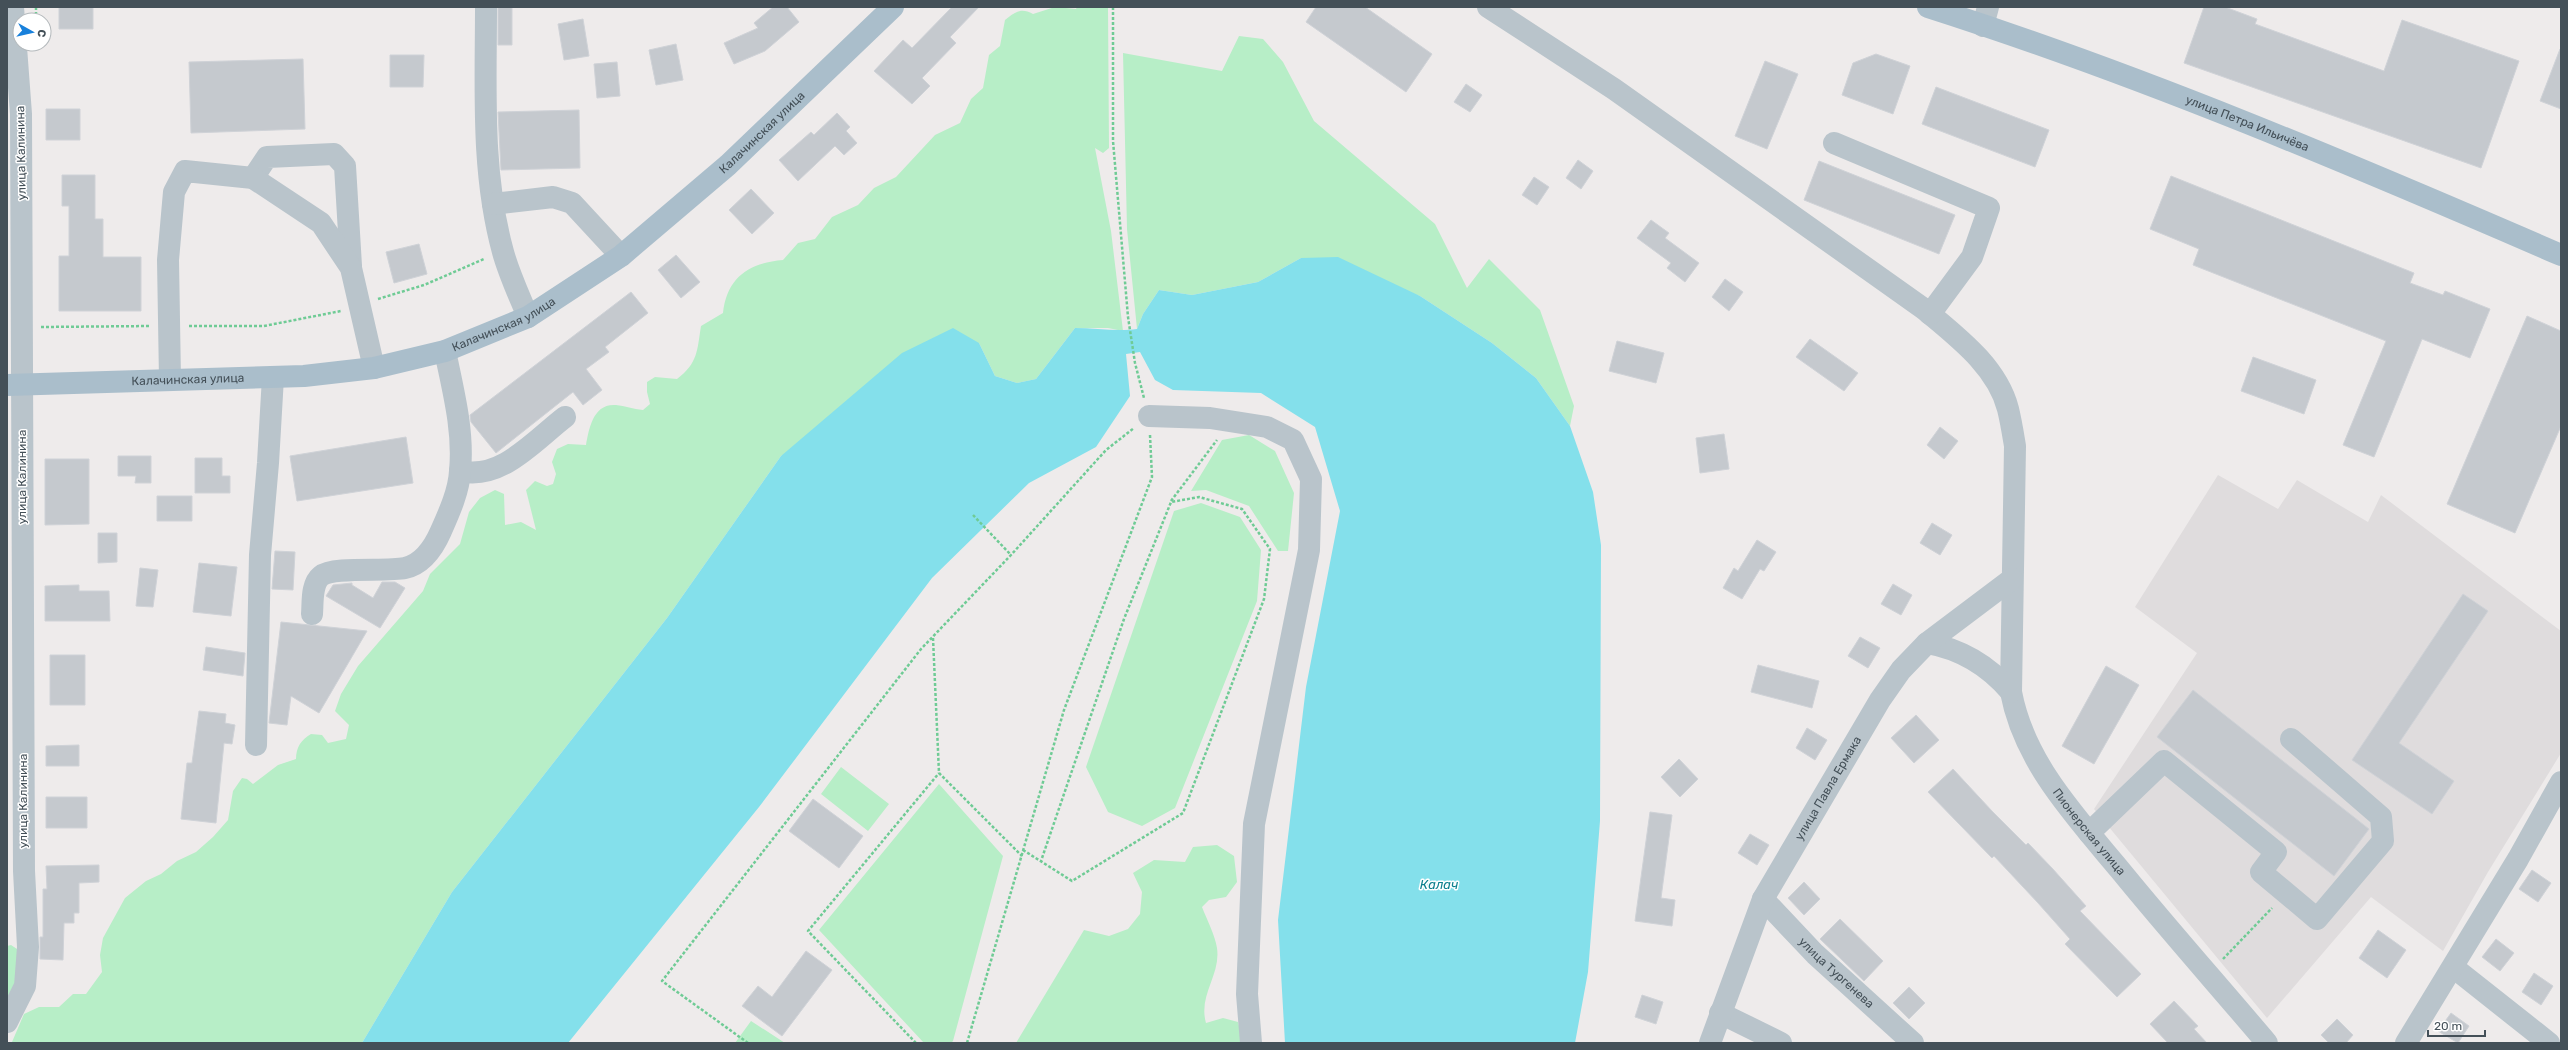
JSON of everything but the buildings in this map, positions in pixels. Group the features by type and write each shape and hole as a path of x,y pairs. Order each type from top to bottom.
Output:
{"main road":[{"name":"Калачинская улица","path":"15,385 273,377 374,368 445,351 528,317 621,256 728,166 893,7"},
{"name":"улица Петра Ильичёва","path":"1928,7 1985,16 2561,255"}],"street":[{"name":"улица Калинина","path":"7,1022 25,986 28,947 15,871 13,7"},
{"path":"486,7 486,134 493,204 502,251 512,280 528,317"},
{"name":"Пионерская улица","path":"1488,7 1614,89 1930,314 1964,342 1992,375 2008,408 2015,446 2011,692 2016,718 2026,743 2049,780 2089,833 2267,1043"},
{"path":"1834,143 1989,208 1972,257 1930,314"},
{"path":"252,178 267,157 334,154 345,166 351,268 374,368"},
{"path":"170,380 168,260 174,192 185,171 252,178 321,223 351,268"},
{"path":"493,204 553,197 572,203 621,256"},
{"path":"312,614 314,586 321,576 332,572 405,568 419,562 434,546 449,513 460,471 458,416 445,351"},
{"path":"256,745 260,555 268,463 273,377"},
{"path":"1149,416 1210,418 1267,427 1293,440 1311,479 1309,550 1254,824 1247,994 1251,1043"},
{"path":"460,471 472,474 487,472 503,465 564,417"},
{"name":"улица Павла Ермака","path":"1710,1043 1763,898 1880,700 1901,670 1927,643 2012,579"},
{"path":"1927,643 1947,647 1977,662 1997,675 2011,692"},
{"path":"2089,833 2164,761 2276,852 2261,872 2317,919 2383,841 2381,817 2291,739"},
{"path":"2406,1043 2518,859 2561,782"},
{"name":"улица Тургенева","path":"1763,898 1815,954 1913,1043"},
{"path":"2453,967 2548,1043"},
{"path":"1720,1013 1781,1043"}],"path":[{"path":"967,1043 1064,710 1152,477 1149,416 1134,363 1128,317 1114,141 1113,7"},
{"path":"748,1043 662,981 933,637 1011,555 1106,450 1149,416"},
{"path":"1041,861 1124,619 1171,502 1223,432 1239,423"},
{"path":"1023,850 1072,881 1183,813 1264,599 1270,549 1242,509 1199,497 1171,502"},
{"path":"973,515 1011,555"},
{"path":"916,1043 808,931 939,773 933,637"},
{"path":"939,773 1022,856"},
{"path":"2208,974 2286,893"}],"shaded area":[{"path":"2218,475 2278,509 2297,480 2368,522 2381,495 2561,631 2561,753 2488,872 2443,951 2371,897 2267,1018 2094,809 2197,653 2135,607"}],"green space":[{"path":"1055,7 1076,9 1077,7 1108,7 1109,148 1103,153 1095,148 1111,231 1123,331 1108,328 1075,328 1036,379 1017,383 995,376 979,343 781,456 667,618 452,892 362,1043 12,1042 24,1014 39,1007 59,1007 73,994 86,994 102,972 100,955 103,938 125,898 146,881 161,874 177,861 196,852 213,837 228,820 233,791 242,778 247,779 253,784 278,765 296,759 300,744 311,734 322,735 328,743 346,739 349,725 335,711 341,694 358,666 423,591 430,574 460,544 469,512 480,498 495,490 504,494 505,525 521,522 536,530 526,490 535,481 547,486 553,484 556,474 552,462 557,449 568,444 586,445 594,418 602,408 608,405 643,410 650,404 647,392 647,382 655,377 677,379 684,373 693,362 699,343 701,326 723,313 729,290 741,274 759,265 783,260 798,243 815,239 832,217 858,205 874,188 896,177 935,135 960,123 971,99 983,88 989,55 1000,46 1005,20 1018,11 1025,11 1033,14"},
{"path":"1239,36 1263,39 1283,62 1314,121 1435,224 1467,288 1489,259 1540,310 1574,406 1570,426 1536,378 1492,343 1420,296 1301,258 1258,282 1192,295 1159,290 1143,314 1137,329 1127,229 1123,53 1222,71"},
{"path":"1249,435 1275,451 1294,493 1288,551 1278,551 1249,506 1206,490 1191,491 1222,440"},
{"path":"1201,503 1240,517 1261,550 1257,601 1175,808 1142,826 1108,812 1086,767 1174,511"},
{"path":"841,767 889,804 868,831 821,794"},
{"path":"939,784 1003,856 953,1041 951,1043 924,1043 819,930"},
{"path":"1217,845 1234,856 1237,882 1226,897 1209,900 1202,907 1215,938 1217,948 1216,967 1207,994 1204,1013 1206,1023 1223,1018 1238,1022 1243,1043 1016,1043 1084,930 1109,936 1128,929 1140,914 1142,892 1133,873 1154,860 1185,862 1193,847"},
{"path":"11,945 20,951 17,986 7,1005 7,946"},
{"path":"751,1021 785,1043 735,1043"}],"water":[{"name":"Калач","path":"1338,257 1420,296 1492,343 1536,378 1570,426 1593,492 1601,545 1600,821 1588,972 1575,1043 1285,1043 1278,920 1306,687 1340,511 1315,427 1261,393 1173,390 1155,380 1140,352 1126,354 1130,396 1096,447 1029,483 932,578 759,807 568,1043 362,1043 452,892 667,618 781,456 902,353 953,328 979,343 995,376 1017,383 1036,379 1075,328 1114,330 1137,329 1143,314 1159,290 1192,295 1258,282 1301,258"}]}
